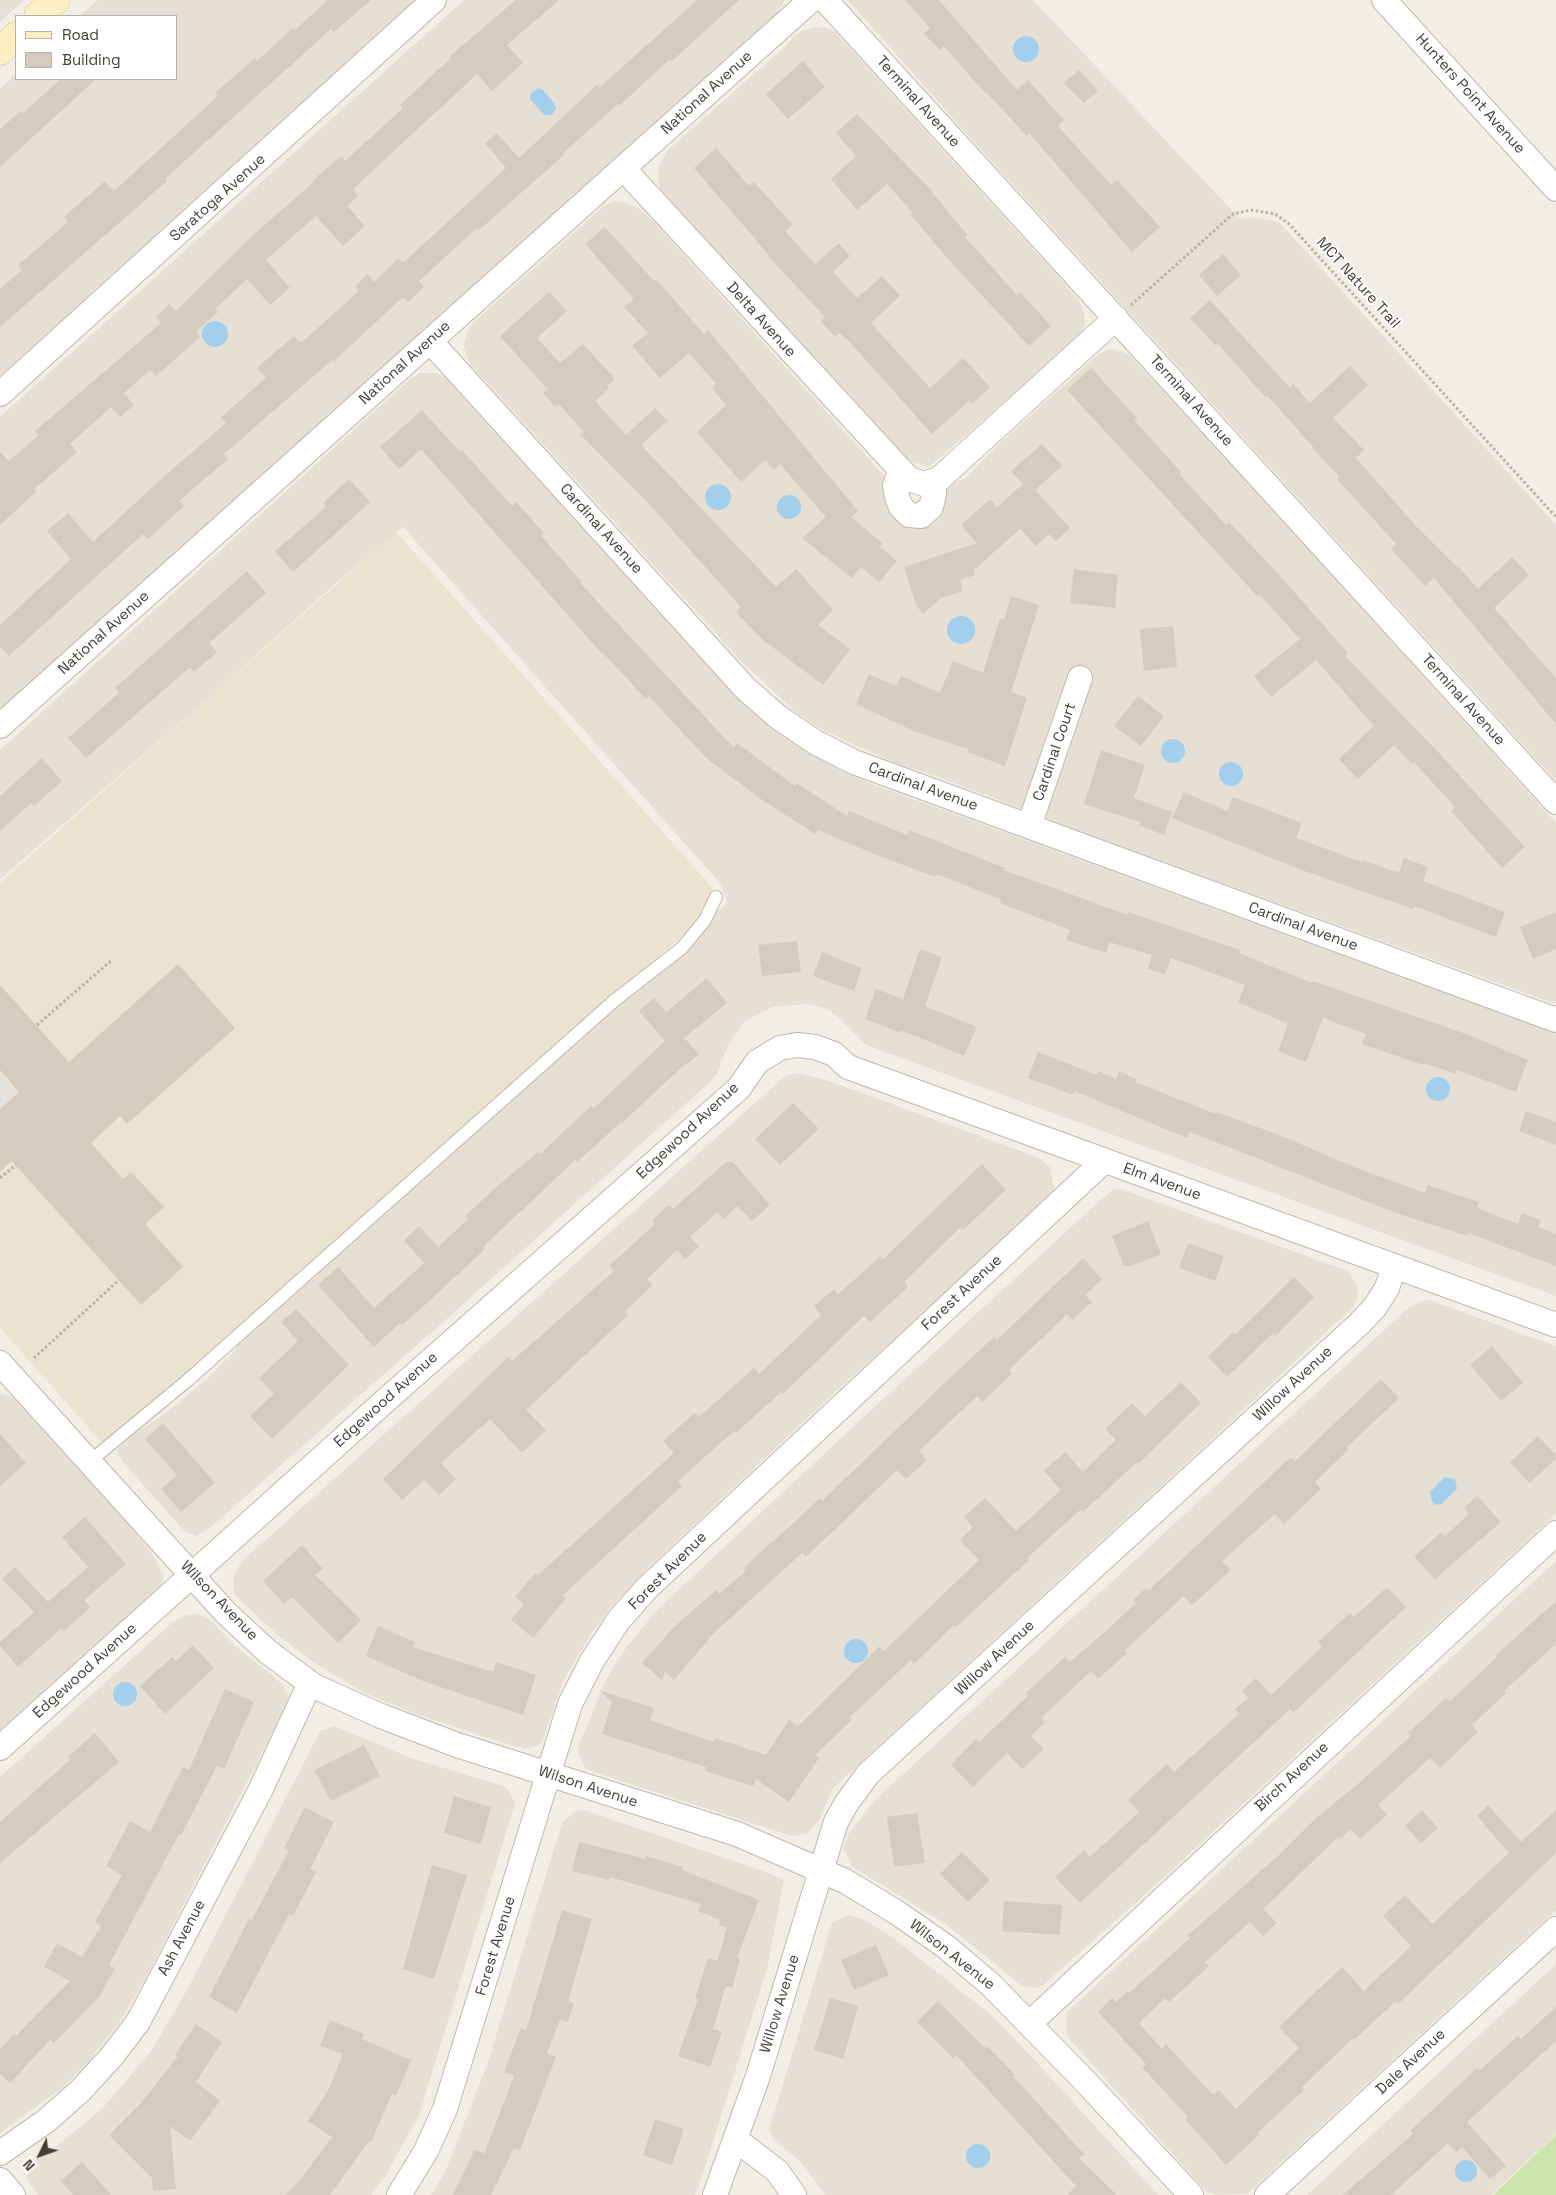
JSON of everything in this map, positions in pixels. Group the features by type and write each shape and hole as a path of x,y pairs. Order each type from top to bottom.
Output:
{"main road":[{"path":"39,15 56,0"},
{"path":"0,51 15,37"}],"street":[{"name":"Saratoga Avenue","path":"0,394 434,0"},
{"name":"National Avenue","path":"0,726 811,0"},
{"name":"Terminal Avenue","path":"825,0 1556,802"},
{"name":"Hunters Point Avenue","path":"1384,0 1555,186"},
{"name":"Delta Avenue","path":"623,168 900,472 916,482 924,484 933,481"},
{"path":"900,472 895,486 901,508 910,515 921,516 931,507 934,494 933,481 948,471 1116,318"},
{"name":"Cardinal Avenue","path":"430,341 745,688 778,717 815,742 854,762 1556,1020"},
{"name":"Cardinal Court","path":"1029,826 1080,678"},
{"name":"Elm Avenue","path":"771,1052 798,1045 815,1047 834,1054 848,1067 1556,1325"},
{"name":"Edgewood Avenue","path":"0,1748 739,1088 757,1062 771,1052"},
{"name":"Forest Avenue","path":"399,2195 426,2151 445,2109 570,1704 592,1661 618,1621 646,1589 1104,1161"},
{"name":"Willow Avenue","path":"715,2195 758,2076 836,1822 846,1804 868,1774 1359,1324 1375,1307 1387,1288 1394,1266"},
{"name":"Wilson Avenue","path":"0,1363 226,1613 268,1652 310,1683 381,1716 457,1745 737,1834 821,1869 896,1912 945,1946 990,1984 1030,2023 1190,2195"},
{"name":"Birch Avenue","path":"1030,2023 1556,1533"},
{"name":"Ash Avenue","path":"0,2153 46,2121 81,2090 112,2056 138,2022 260,1791 310,1683"},
{"name":"Dale Avenue","path":"1267,2195 1556,1929"},
{"path":"735,2139 776,2171 794,2195"},
{"path":"0,2180 13,2195"}],"lane":[{"path":"89,1462 188,1380 614,1000 682,948 704,920 716,897"}],"path":[{"name":"MCT Nature Trail","path":"1116,318 1233,214 1251,210 1276,214 1289,224 1556,517"},
{"path":"36,1025 112,960"},
{"path":"0,1178 16,1165"},
{"path":"34,1358 119,1280"}],"shaded area":[{"path":"0,0 24,0 0,22"},
{"path":"98,0 420,0 0,379 0,89 15,75 15,80 178,80 178,15 81,15"},
{"path":"464,0 785,0 775,16 0,713 0,417"},
{"path":"848,0 1033,0 1240,219 1253,217 1279,222 1556,525 1556,781 972,140"},
{"path":"818,27 827,28 835,32 1056,274 1080,302 1084,313 1085,321 1082,334 929,467 912,462 887,439 661,190 659,185 658,169 667,151 787,45 795,35 804,30"},
{"path":"615,201 625,202 638,208 651,219 890,482 924,526 937,521 943,513 942,487 966,478 999,444 1093,359 1102,352 1114,349 1128,354 1218,449 1556,823 1556,1004 1097,838 936,776 897,764 825,731 797,713 745,665 469,363 464,345 468,330 475,321 605,205"},
{"path":"420,373 437,373 444,376 740,701 778,733 803,749 842,771 872,784 1556,1033 1556,1296 882,1051 865,1044 828,1009 808,1004 772,1007 745,1021 728,1045 717,1073 711,1081 451,1315 212,1526 196,1536 185,1532 123,1462 116,1450 134,1434 166,1413 207,1379 234,1352 242,1338 727,903 720,883 403,527 329,589 204,702 0,879 0,750 409,380"},
{"path":"396,532 723,900 106,1447 0,1328 0,883"},
{"path":"798,1073 829,1081 1037,1157 1050,1167 1054,1189 1050,1196 965,1276 835,1392 645,1571 609,1610 592,1632 563,1681 543,1740 539,1745 525,1749 497,1741 413,1713 365,1693 319,1666 278,1635 238,1598 234,1592 233,1579 241,1562 785,1076"},
{"path":"0,1074 17,1093 0,1108"},
{"path":"1121,1189 1348,1271 1358,1287 1357,1300 1353,1307 1209,1442 832,1789 820,1819 808,1833 792,1836 590,1771 585,1767 578,1753 580,1742 607,1678 626,1648 657,1610 857,1423 1104,1197 1113,1190"},
{"path":"1426,1300 1556,1346 1556,1514 1148,1892 1042,1986 1035,1988 1022,1986 947,1925 853,1867 843,1849 849,1833 874,1801 1406,1310"},
{"path":"0,1394 13,1397 133,1528 154,1557 163,1575 162,1586 0,1731"},
{"path":"1556,1561 1556,1910 1247,2194 1216,2195 1207,2192 1067,2036 1066,2013"},
{"path":"196,1614 212,1622 234,1645 281,1683 287,1693 288,1700 285,1709 143,1983 119,2023 87,2063 63,2087 0,2133 0,1777 174,1621 186,1615"},
{"path":"334,1726 411,1758 503,1786 509,1791 515,1804 419,2115 386,2175 371,2195 38,2195 26,2178 31,2163 53,2149 103,2108 151,2051 187,1990 320,1731"},
{"path":"584,1810 763,1871 784,1880 767,1969 701,2180 695,2195 431,2195 445,2172 487,2065 562,1823 574,1812"},
{"path":"849,1915 863,1919 892,1937 990,2014 1158,2195 825,2195 801,2162 774,2140 769,2130 832,1923"},
{"path":"1556,1964 1556,2134 1491,2195 1307,2195"}],"green space":[{"path":"1556,2135 1556,2195 1493,2195"}],"water":[{"path":"1026,36 1035,40 1039,49 1035,58 1026,62 1017,58 1013,49 1017,40"},
{"path":"538,88 543,90 554,103 556,108 552,115 544,115 530,99 530,94"},
{"path":"215,321 224,325 228,334 224,343 215,347 206,343 202,334 206,325"},
{"path":"718,484 727,488 731,497 727,506 718,510 709,506 705,497 709,488"},
{"path":"789,495 797,499 801,507 797,515 789,519 781,515 777,507 781,499"},
{"path":"961,616 971,620 975,630 971,640 961,644 951,640 947,630 951,620"},
{"path":"1173,739 1182,742 1185,751 1182,760 1173,763 1164,760 1161,751 1164,742"},
{"path":"1231,762 1236,763 1242,769 1242,779 1236,785 1231,786 1226,785 1220,779 1219,774 1220,769 1226,763"},
{"path":"1438,1077 1447,1080 1450,1089 1447,1098 1438,1101 1429,1098 1426,1089 1429,1080"},
{"path":"1445,1477 1455,1479 1457,1489 1441,1504 1436,1505 1432,1502 1430,1492"},
{"path":"856,1639 865,1642 868,1651 865,1660 856,1663 847,1660 844,1651 847,1642"},
{"path":"125,1682 130,1683 136,1689 136,1699 130,1705 125,1706 120,1705 114,1699 113,1694 114,1689 120,1683"},
{"path":"978,2144 987,2147 990,2156 987,2165 978,2168 969,2165 966,2156 969,2147"},
{"path":"1462,2160 1470,2160 1477,2167 1477,2175 1470,2182 1462,2182 1455,2175 1455,2167"}],"building":[{"path":"328,0 371,0 334,32 331,29 166,178 167,181 0,327 0,289 22,270 18,265 68,222 64,217 105,181 114,191 218,96 215,93 255,58 257,61 293,28 295,30"},
{"path":"516,0 559,0 507,45 523,63 492,91 477,74 353,189 358,196 347,206 365,226 343,246 316,216 266,260 290,288 270,305 247,279 215,309 218,312 196,332 200,337 156,376 150,370 124,393 134,405 120,417 111,407 70,444 77,452 34,489 37,491 0,525 0,452 9,461 39,435 35,431 161,323 156,317 169,304 176,311 254,234 314,182 313,180 341,156 345,161 403,108 400,105 451,58 449,57"},
{"path":"697,0 739,0 672,61 670,59 620,105 618,104 563,153 564,155 479,230 477,228 419,281 424,287 408,302 403,297 334,361 332,360 224,454 228,459 179,501 184,506 148,539 143,534 9,656 0,646 0,625 71,559 47,531 68,513 93,542 160,480 226,423 221,417 266,378 257,368 294,336 301,343 359,291 355,286 367,274 374,282 398,259 403,263 506,168 485,143 497,133 519,158 597,85 599,88"},
{"path":"905,0 939,0 1017,90 1028,80 1064,120 1058,126 1111,185 1117,180 1160,227 1132,252 1030,134 1027,136 985,93 944,46 940,50 924,34 930,28"},
{"path":"803,61 825,87 788,119 766,94"},
{"path":"1079,70 1098,91 1084,103 1064,83"},
{"path":"60,80 95,80 0,167 0,129 21,111 23,113"},
{"path":"857,114 928,187 967,235 965,237 1017,295 1020,292 1051,326 1029,346 949,260 911,215 913,213 887,184 857,210 831,179 856,156 836,133"},
{"path":"716,148 749,186 754,182 793,225 785,231 815,264 839,243 850,256 833,272 857,298 882,276 900,296 871,323 930,388 963,358 990,387 972,404 969,401 932,434 849,341 840,333 835,337 821,321 825,317 767,255 694,168"},
{"path":"605,227 654,281 656,279 704,334 708,330 858,511 851,517 883,544 880,547 897,561 879,582 861,567 852,578 802,538 826,517 780,464 773,470 765,460 741,482 697,432 726,405 712,388 716,384 689,353 660,378 632,346 648,333 624,307 634,299 585,244"},
{"path":"1223,254 1241,275 1217,296 1199,275"},
{"path":"549,292 567,311 537,338 560,363 583,344 615,379 607,386 609,388 595,401 626,435 655,408 667,421 641,445 776,587 796,569 833,610 818,625 850,649 823,685 763,640 736,612 741,607 649,504 581,435 584,432 559,404 555,407 543,393 547,389 500,336"},
{"path":"1210,300 1290,388 1293,384 1310,403 1350,366 1368,385 1333,418 1364,450 1356,458 1416,526 1459,567 1478,589 1512,557 1529,575 1494,608 1556,678 1556,724 1434,578 1425,586 1391,549 1396,544 1337,479 1339,476 1267,395 1265,397 1218,344 1216,346 1190,318"},
{"path":"1091,368 1137,418 1134,420 1181,472 1179,474 1226,525 1229,522 1272,567 1348,653 1345,656 1439,753 1525,847 1502,868 1451,811 1455,807 1414,762 1412,764 1394,745 1358,779 1339,759 1374,726 1316,660 1271,697 1254,676 1300,639 1260,595 1258,597 1067,390"},
{"path":"422,410 460,452 462,450 512,506 516,502 544,533 541,536 582,582 580,583 734,748 737,743 795,786 797,783 847,816 849,811 907,835 909,830 1005,868 1004,870 1128,915 1128,912 1240,950 1239,953 1312,983 1313,981 1469,1035 1528,1060 1516,1092 1457,1070 1456,1074 1424,1063 1423,1065 1362,1044 1366,1034 1323,1018 1306,1062 1278,1051 1288,1024 1238,1002 1245,985 1171,958 1165,974 1148,969 1152,955 1109,942 1106,953 1066,940 1070,930 1000,903 1002,900 937,874 936,877 879,856 818,830 815,834 761,799 706,758 649,696 646,699 603,655 421,449 399,469 380,447"},
{"path":"1042,444 1062,466 1035,490 1070,528 1056,541 1049,534 1036,546 1020,529 974,570 975,575 960,580 963,591 941,598 923,614 916,605 904,567 977,543 961,525 990,499 997,507 1023,484 1011,471"},
{"path":"349,479 370,502 293,572 275,551 326,507 323,503"},
{"path":"1074,569 1118,575 1115,608 1070,603"},
{"path":"247,571 266,593 209,643 217,652 194,672 190,667 86,758 68,738 119,693 115,688"},
{"path":"1011,596 1039,605 1011,692 1027,698 1005,766 967,752 968,749 914,731 856,704 869,674 896,686 901,676 940,693 953,661 983,673 1000,618 1004,620"},
{"path":"1173,626 1177,667 1144,671 1140,629"},
{"path":"1138,696 1164,716 1141,746 1114,726"},
{"path":"1101,750 1145,765 1134,798 1172,812 1164,835 1139,825 1140,822 1084,804"},
{"path":"42,758 62,781 34,806 31,803 0,831 0,796"},
{"path":"1184,792 1227,811 1233,797 1302,823 1296,838 1362,862 1363,860 1399,873 1404,858 1428,867 1423,881 1505,912 1496,937 1414,906 1413,909 1296,868 1172,818"},
{"path":"1556,912 1556,949 1533,959 1520,927"},
{"path":"797,941 801,972 762,976 758,945"},
{"path":"920,949 942,957 925,1006 977,1027 964,1056 901,1030 901,1033 865,1019 876,989 903,999"},
{"path":"822,952 862,968 854,991 813,976"},
{"path":"178,964 235,1028 127,1124 120,1116 91,1143 123,1179 131,1172 164,1207 145,1224 183,1267 141,1305 12,1161 0,1171 0,1109 19,1092 0,1070 0,985 69,1062"},
{"path":"707,978 727,1003 684,1038 699,1054 685,1064 577,1162 575,1160 425,1305 402,1325 400,1323 374,1347 318,1285 338,1267 374,1308 424,1263 404,1240 419,1226 438,1247 468,1219 465,1216 502,1182 538,1152 540,1154 591,1106 594,1108 665,1041 639,1011 654,998 666,1012"},
{"path":"1038,1052 1097,1075 1098,1071 1116,1079 1119,1071 1136,1079 1135,1082 1216,1114 1216,1112 1282,1136 1354,1167 1425,1193 1428,1185 1479,1202 1477,1208 1518,1224 1522,1213 1541,1220 1538,1227 1556,1234 1556,1266 1468,1233 1467,1236 1399,1214 1190,1132 1187,1138 1074,1091 1073,1095 1028,1078"},
{"path":"793,1103 819,1129 780,1165 755,1139"},
{"path":"1526,1111 1556,1122 1556,1145 1519,1131"},
{"path":"726,1162 733,1162 770,1205 752,1221 738,1206 723,1219 718,1212 690,1237 699,1247 685,1259 677,1250 647,1279 653,1285 625,1311 628,1315 526,1410 546,1430 522,1453 490,1419 441,1463 456,1479 439,1495 424,1480 402,1500 383,1479 508,1357 512,1361 614,1271 609,1266 655,1224 652,1220 669,1205 673,1209"},
{"path":"982,1164 1006,1190 963,1230 961,1227 904,1282 908,1287 870,1322 864,1316 783,1394 781,1392 736,1433 734,1431 678,1481 682,1486 563,1595 566,1598 533,1638 511,1620 524,1604 515,1597 535,1573 538,1575 674,1453 663,1441 695,1413 699,1417 754,1368 759,1374 821,1315 814,1306 834,1289 838,1294 881,1256 883,1259"},
{"path":"1148,1221 1161,1254 1131,1266 1124,1266 1112,1236"},
{"path":"1188,1243 1224,1256 1215,1281 1179,1268"},
{"path":"1083,1258 1102,1279 1085,1295 1092,1302 1072,1320 1067,1314 1009,1370 1012,1374 982,1402 977,1396 919,1451 927,1460 906,1479 897,1470 806,1557 802,1553 714,1633 674,1680 665,1672 662,1680 642,1663 674,1627 716,1590 719,1594 746,1571 744,1568 772,1541 820,1498 822,1501 955,1373 994,1337 997,1340"},
{"path":"1294,1277 1314,1297 1275,1336 1273,1333 1227,1377 1208,1357 1233,1332 1236,1334"},
{"path":"296,1309 349,1365 272,1439 250,1416 274,1394 259,1378 298,1341 281,1322"},
{"path":"1492,1346 1523,1383 1501,1401 1470,1365"},
{"path":"1381,1379 1399,1398 1346,1448 1348,1450 1315,1482 1321,1489 1284,1524 1275,1514 1222,1561 1231,1570 1192,1605 1184,1596 1125,1650 1127,1653 1098,1679 1091,1671 1041,1718 1045,1722 1031,1736 1044,1749 1022,1769 1007,1753 973,1787 951,1765 976,1739 979,1742 1028,1696 1026,1693 1065,1657 1070,1662 1106,1631 1136,1603 1133,1600 1146,1588 1148,1591 1291,1457 1295,1461"},
{"path":"1181,1382 1201,1403 1139,1463 1137,1462 1083,1512 1080,1510 1027,1558 1029,1560 956,1627 954,1625 914,1664 911,1660 850,1717 852,1720 815,1755 819,1758 789,1802 756,1779 753,1786 705,1771 706,1767 602,1734 612,1702 599,1690 654,1708 650,1720 714,1742 715,1738 766,1755 789,1720 798,1726 880,1646 884,1651 979,1560 960,1540 973,1527 964,1517 985,1498 1016,1531 1061,1490 1044,1471 1065,1452 1083,1472 1116,1440 1105,1429 1132,1403 1145,1416"},
{"path":"163,1423 215,1483 181,1512 161,1489 177,1475 145,1439"},
{"path":"0,1434 26,1463 0,1486"},
{"path":"1538,1436 1556,1455 1556,1459 1529,1483 1510,1462"},
{"path":"1477,1496 1501,1522 1435,1579 1414,1557 1441,1532 1445,1536 1469,1514 1464,1508"},
{"path":"85,1517 126,1564 84,1600 91,1607 64,1631 62,1628 18,1667 0,1646 0,1642 34,1612 2,1579 15,1567 48,1602 88,1567 62,1537"},
{"path":"302,1545 323,1569 315,1575 361,1620 338,1643 292,1597 284,1604 263,1581"},
{"path":"1387,1587 1406,1607 1293,1713 1290,1709 1080,1903 1055,1877 1084,1850 1090,1857 1139,1812 1128,1800 1167,1764 1174,1772 1239,1714 1235,1709 1248,1698 1242,1691 1256,1678 1271,1695 1322,1647 1318,1642 1350,1613 1354,1617"},
{"path":"1556,1601 1556,1644 1504,1691 1506,1693 1472,1725 1478,1732 1440,1768 1430,1758 1378,1805 1387,1815 1360,1839 1351,1829 1340,1839 1338,1837 1263,1909 1277,1923 1263,1936 1250,1922 1205,1962 1209,1966 1169,2002 1165,1998 1139,2023 1162,2049 1166,2044 1213,2095 1219,2090 1236,2109 1299,2048 1279,2027 1342,1967 1364,1991 1411,1946 1383,1916 1405,1895 1432,1924 1509,1853 1477,1816 1488,1805 1521,1842 1556,1810 1556,1853 1398,2004 1396,2001 1355,2039 1353,2038 1302,2087 1304,2090 1257,2133 1259,2135 1226,2165 1186,2120 1188,2117 1142,2067 1146,2064 1098,2012 1112,1998 1116,2002 1128,1991 1129,1993 1190,1938 1187,1936 1279,1855 1315,1819 1359,1783 1411,1736 1408,1733 1446,1698 1450,1701 1497,1657 1496,1655"},
{"path":"378,1626 415,1642 413,1647 493,1672 496,1662 536,1675 523,1715 423,1681 366,1656"},
{"path":"193,1645 214,1668 165,1714 140,1686 172,1657 176,1661"},
{"path":"225,1689 254,1702 224,1769 217,1766 181,1835 179,1834 109,1965 115,1968 99,1997 54,2043 50,2040 10,2083 0,2074 0,2049 14,2034 16,2036 70,1981 44,1967 57,1943 82,1957 101,1926 95,1922 122,1875 106,1866 130,1821 150,1832 183,1767 189,1770"},
{"path":"95,1733 119,1762 0,1863 0,1822 70,1760 68,1757"},
{"path":"364,1745 380,1776 331,1801 314,1770"},
{"path":"454,1796 491,1807 481,1844 444,1833"},
{"path":"305,1807 334,1822 310,1869 316,1872 293,1916 289,1914 237,2013 209,1997 249,1919 252,1920 289,1850 284,1848"},
{"path":"1422,1810 1438,1828 1421,1843 1405,1826"},
{"path":"917,1813 925,1863 894,1867 887,1817"},
{"path":"579,1842 646,1859 646,1856 683,1867 682,1870 759,1900 737,1958 740,1959 732,1988 726,1986 713,2029 722,2032 710,2067 678,2056 698,1999 695,1998 708,1958 717,1961 727,1928 719,1925 720,1920 698,1911 701,1904 610,1877 609,1880 572,1871"},
{"path":"962,1852 990,1880 968,1902 940,1874"},
{"path":"432,1865 467,1875 434,1979 403,1969"},
{"path":"1004,1901 1062,1905 1060,1935 1002,1931"},
{"path":"562,1910 592,1919 568,2001 574,2003 568,2022 560,2020 547,2053 556,2057 520,2150 514,2148 491,2195 453,2195 475,2149 484,2154 514,2076 504,2072 521,2028 526,2030"},
{"path":"876,1945 889,1975 854,1990 841,1960"},
{"path":"830,1998 858,2006 843,2059 814,2050"},
{"path":"938,2001 985,2048 987,2046 1015,2075 1013,2076 1084,2154 1079,2158 1117,2195 1067,2195 1076,2186 956,2055 953,2058 917,2022"},
{"path":"1556,2007 1556,2041 1467,2122 1506,2166 1490,2179 1462,2147 1456,2152 1448,2143 1391,2195 1343,2195 1413,2134 1410,2131 1477,2068 1480,2070 1518,2036 1521,2039"},
{"path":"330,2020 364,2034 362,2039 411,2060 396,2096 392,2094 371,2142 369,2141 330,2195 285,2195 300,2180 332,2137 308,2121 328,2091 343,2054 320,2046"},
{"path":"196,2024 222,2042 196,2082 220,2101 190,2141 170,2126 176,2189 153,2191 152,2178 109,2135 142,2102 178,2056 175,2055"},
{"path":"655,2119 684,2129 672,2165 643,2155"},
{"path":"82,2162 111,2195 73,2195 61,2181"}]}
